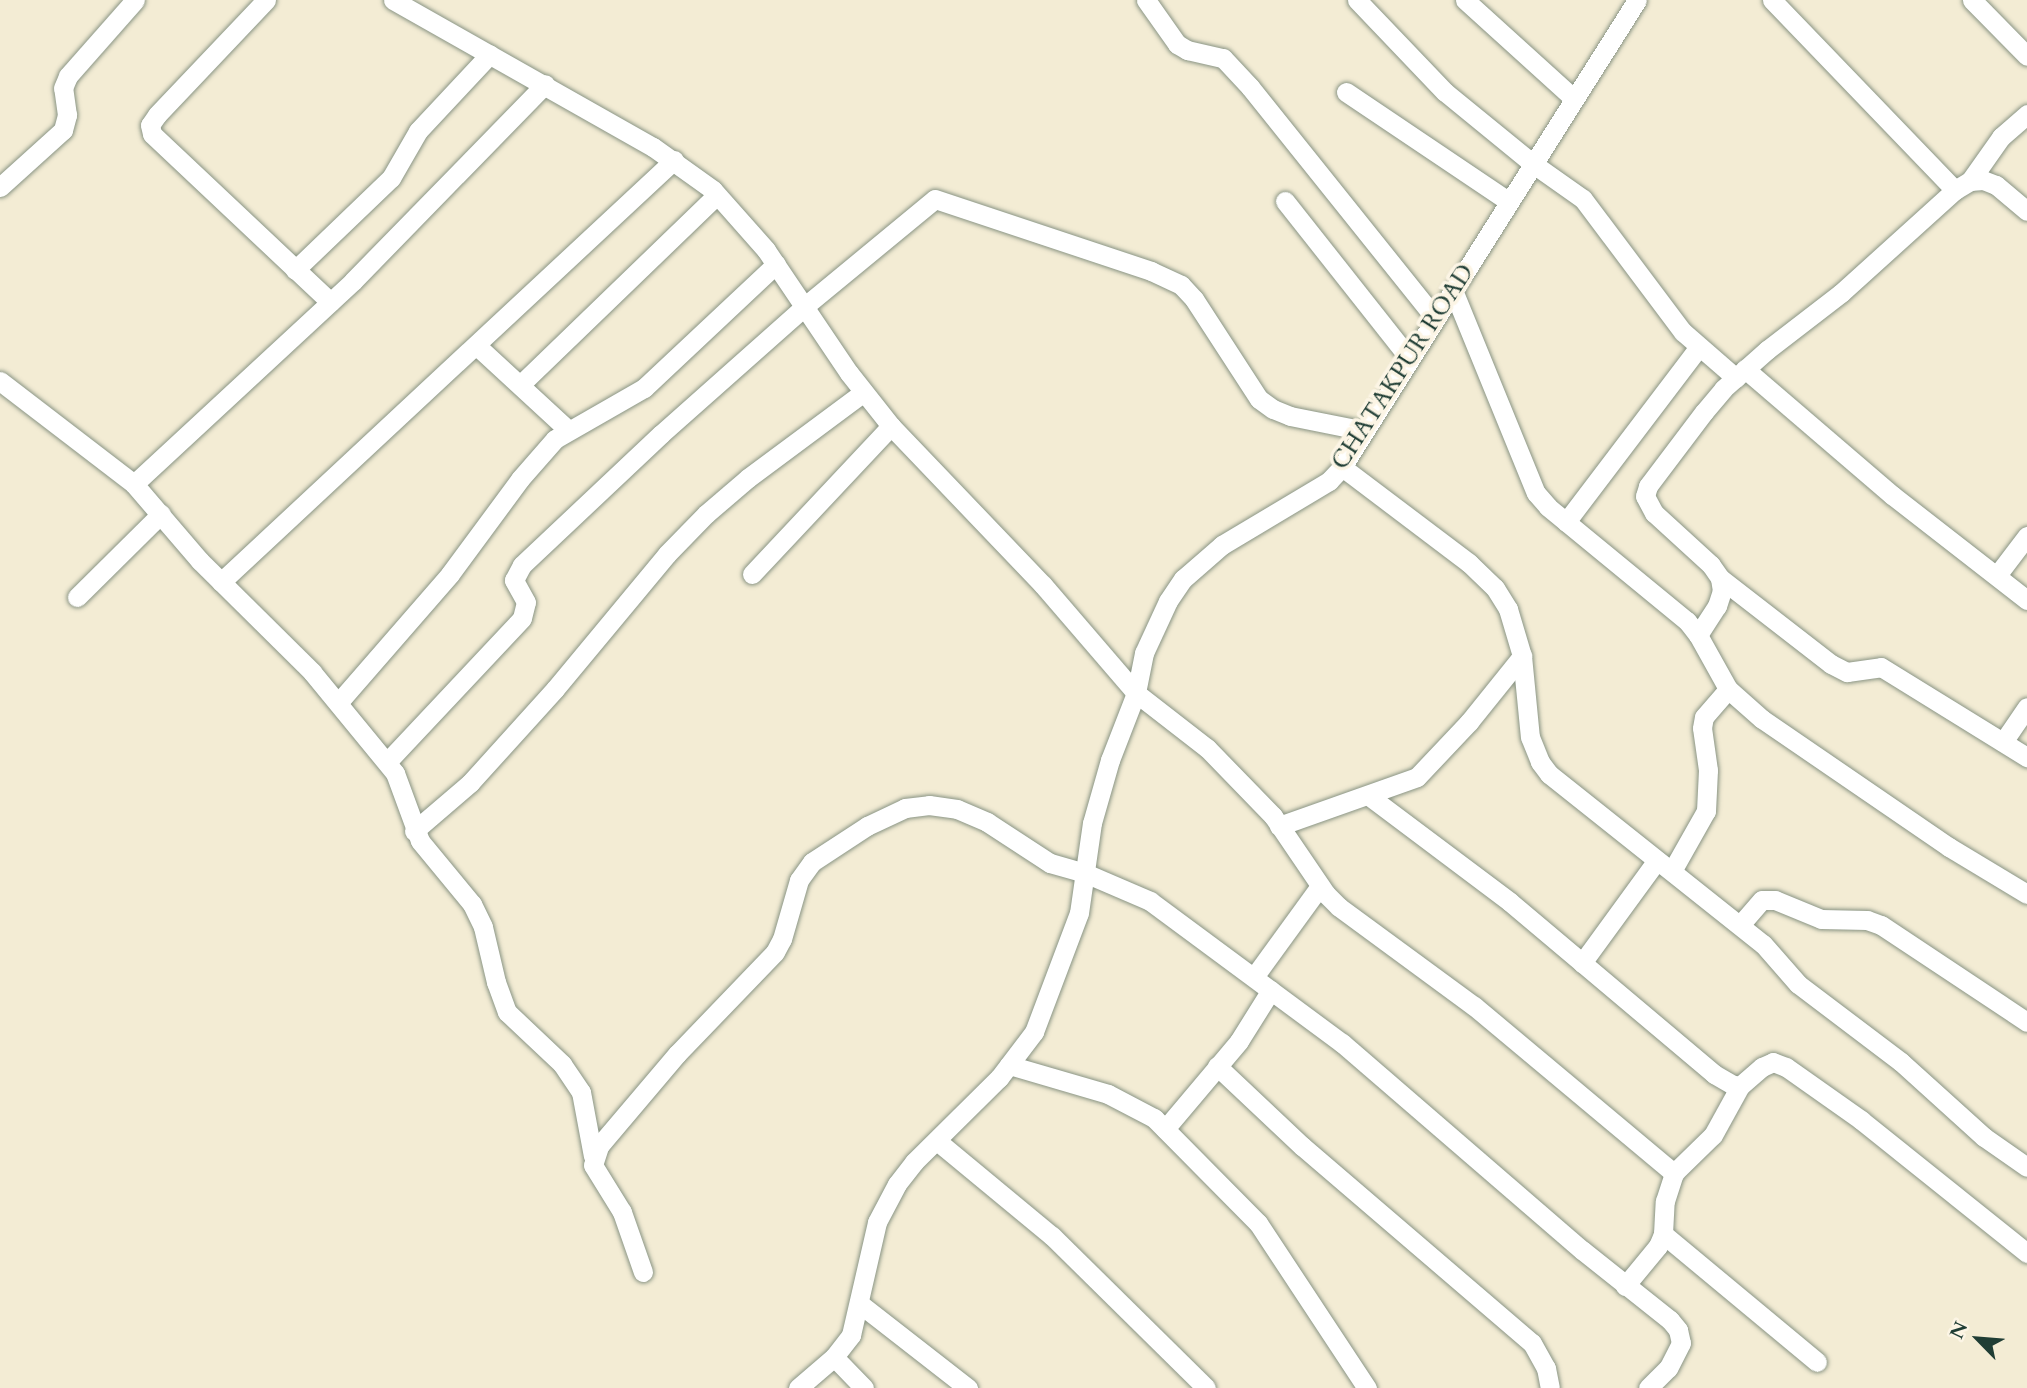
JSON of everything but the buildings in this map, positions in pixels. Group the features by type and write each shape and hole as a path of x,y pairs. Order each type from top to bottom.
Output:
{"street":[{"path":"0,187 63,130 67,115 63,88 68,76 135,0"},
{"path":"266,0 150,125 157,142 330,302"},
{"path":"393,0 674,160 717,195 776,264 864,392 891,426 1043,585 1136,694 1207,748 1279,826 1320,886 1339,907 1474,1006 1674,1173"},
{"path":"1146,0 1177,44 1187,50 1223,58 1250,87 1435,318"},
{"path":"1357,0 1446,92 1532,163 1588,204 1683,332 1699,347 1741,373 2027,600"},
{"path":"1465,0 1573,98"},
{"name":"CHATAKPUR ROAD","path":"805,1386 834,1357 851,1335 860,1304 871,1243 885,1204 914,1162 1009,1065 1034,1032 1080,913 1092,822 1110,760 1136,694 1144,653 1156,622 1183,579 1222,545 1328,481 1342,467 1637,0"},
{"path":"1772,0 1963,186"},
{"path":"1972,0 2027,56"},
{"path":"295,271 391,178 418,131 490,54"},
{"path":"134,484 330,302 545,85"},
{"path":"1346,92 1508,201"},
{"path":"2027,114 2001,136 1963,186 1841,293 1741,373 1704,412 1648,486 1645,496 1654,513 1711,565 1720,578 1831,664 1847,672 1881,667 2027,757"},
{"path":"221,582 674,160"},
{"path":"1963,186 1983,180 1996,185 2027,211"},
{"path":"521,384 717,195"},
{"path":"387,762 522,618 526,602 514,580 522,565 661,434 804,306 935,199 1151,271 1181,285 1194,299 1259,398 1266,404 1290,416 1365,430"},
{"path":"1285,201 1410,359"},
{"path":"338,703 450,574 520,479 555,439 644,388 776,264"},
{"path":"1453,290 1535,494 1687,621 1698,635 1728,689 1762,719 1949,847 2027,894"},
{"path":"477,346 568,430"},
{"path":"1566,522 1699,347"},
{"path":"0,381 134,484 221,582 312,672 387,762 402,787 414,831 472,904 483,927 496,982 507,1012 562,1064 580,1092 597,1174 622,1212 643,1272"},
{"path":"414,831 470,783 706,514 748,478 864,392"},
{"path":"752,574 891,426"},
{"path":"1342,467 1469,563 1495,589 1508,609 1522,656 1526,717 1540,762 1549,774 1740,925 1763,944 1798,984 1901,1062 1984,1137 2027,1167"},
{"path":"77,597 161,514"},
{"path":"1998,575 2027,536"},
{"path":"1698,635 1717,606 1722,591 1720,578"},
{"path":"1279,826 1417,777 1469,722 1522,656"},
{"path":"1582,963 1665,865 1706,811 1708,770 1702,728 1704,717 1728,689"},
{"path":"2003,742 2027,707"},
{"path":"1369,796 1510,902 1714,1074 1732,1086 1740,1086"},
{"path":"593,1156 677,1054 775,952 782,939 799,880 812,862 867,825 905,808 929,805 957,809 987,822 1050,863 1085,873 1150,901 1342,1043 1678,1330 1681,1343 1668,1368 1648,1388"},
{"path":"1254,976 1320,886"},
{"path":"1740,925 1762,900 1775,900 1821,919 1867,920 1881,925 2027,1022"},
{"path":"1165,1129 1252,1022 1271,990"},
{"path":"1625,1286 1651,1256 1663,1234 1665,1201 1674,1173 1713,1135 1740,1086 1762,1067 1773,1062 1786,1067 1861,1120 2027,1254"},
{"path":"1009,1065 1108,1094 1133,1106 1165,1129 1258,1223 1367,1388"},
{"path":"1217,1066 1302,1146 1532,1343 1546,1368 1550,1388"},
{"path":"937,1141 1052,1236 1206,1388"},
{"path":"1663,1234 1817,1362"},
{"path":"860,1304 968,1388"},
{"path":"834,1357 864,1388"}]}
